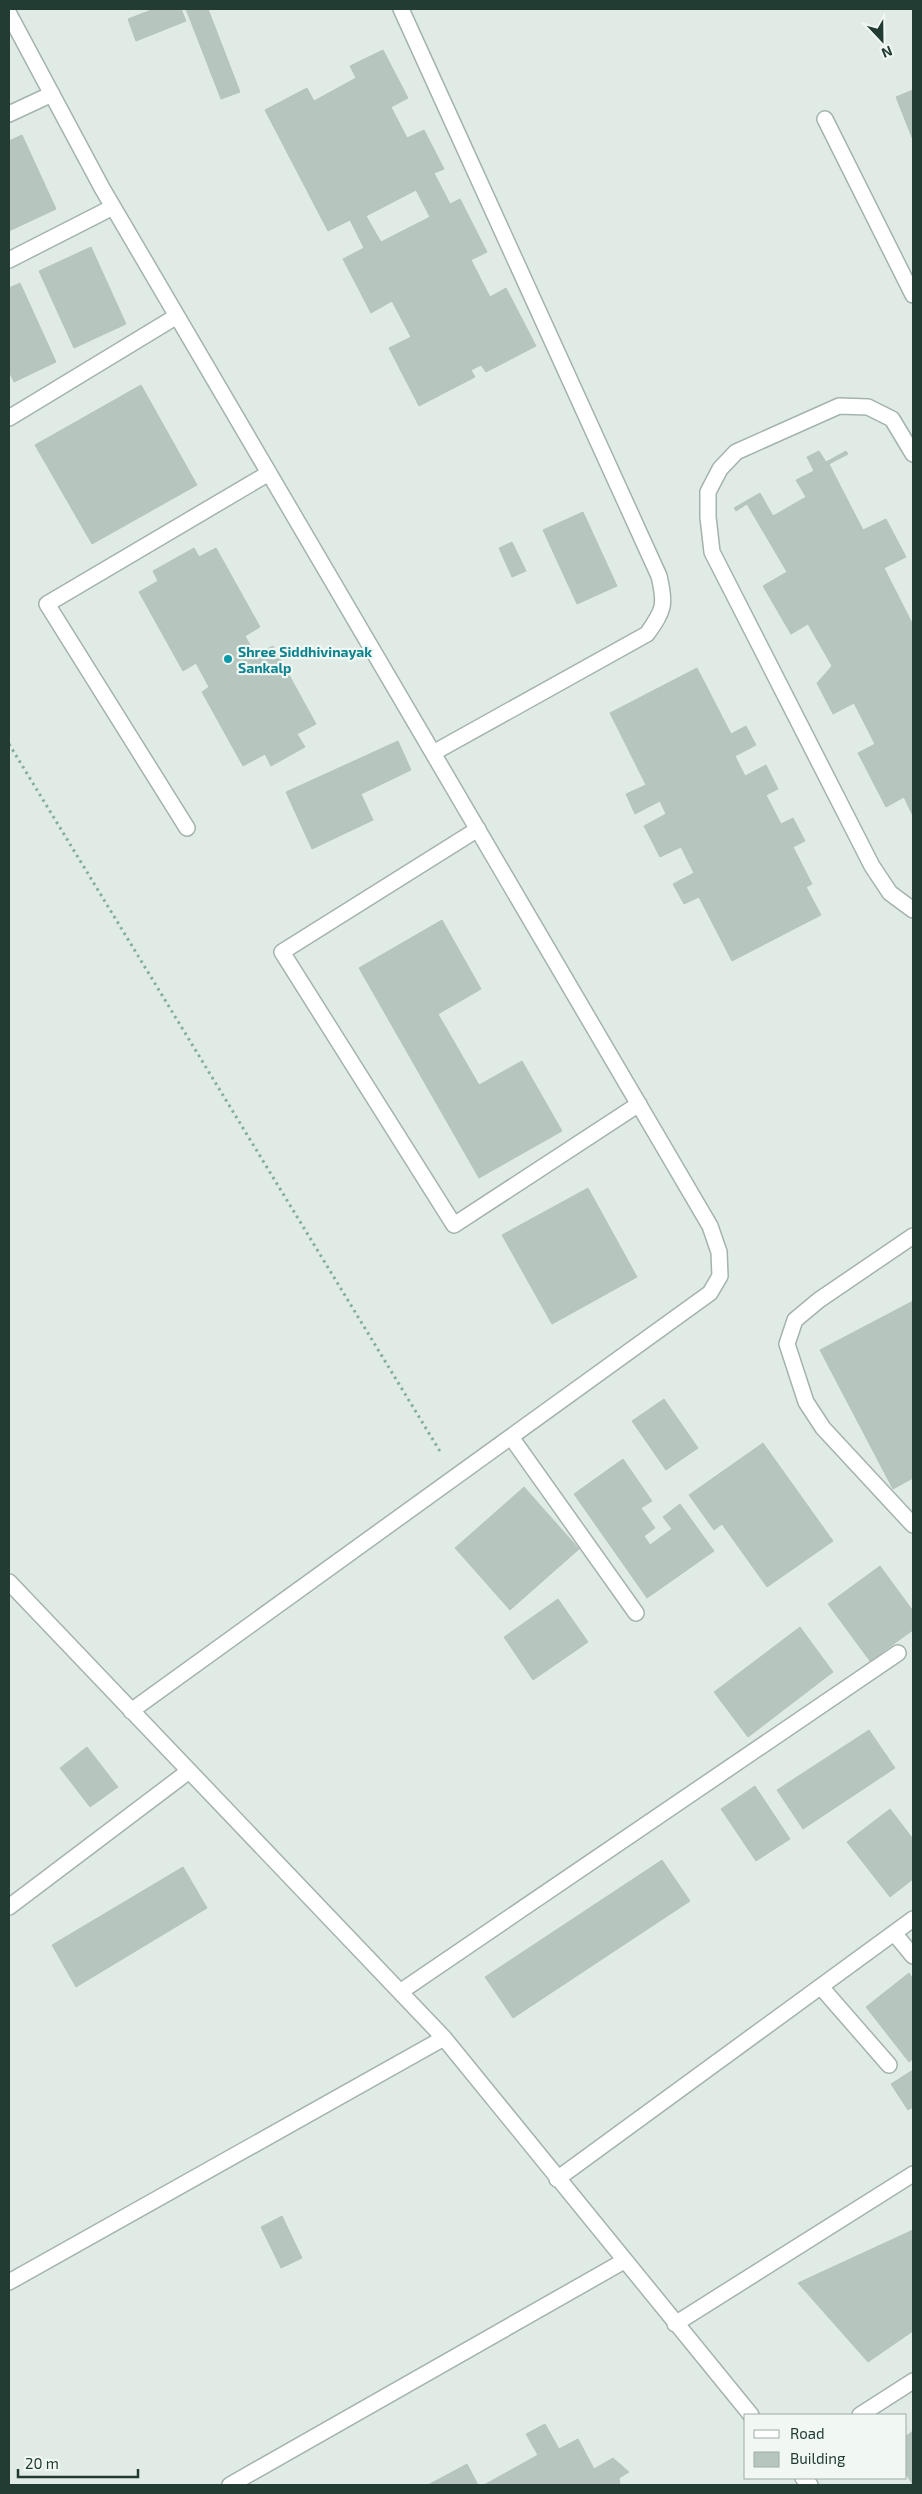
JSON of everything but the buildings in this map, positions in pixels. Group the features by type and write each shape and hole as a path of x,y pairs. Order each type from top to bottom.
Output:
{"street":[{"path":"401,9 656,568 665,599 658,618 647,634 433,753"},
{"path":"9,14 113,207 710,1226 719,1252 720,1276 710,1293 131,1711"},
{"path":"9,114 52,94"},
{"path":"824,119 913,295"},
{"path":"9,260 113,207"},
{"path":"9,418 177,316"},
{"path":"913,454 892,419 868,407 839,406 736,452 720,469 708,492 708,517 712,552 872,866 890,893 913,910"},
{"path":"187,828 47,604 269,473"},
{"path":"478,829 282,952 454,1225 639,1104"},
{"path":"913,1236 819,1300 795,1320 786,1344 806,1402 823,1428 913,1525"},
{"path":"511,1437 636,1613"},
{"path":"9,1582 444,2038 750,2414"},
{"path":"400,1992 898,1653"},
{"path":"9,1906 189,1771"},
{"path":"557,2179 913,1919"},
{"path":"894,1933 913,1956"},
{"path":"821,1987 890,2066"},
{"path":"9,2282 444,2038"},
{"path":"675,2324 913,2174"},
{"path":"230,2485 624,2261"},
{"path":"862,2414 913,2381"}],"path":[{"path":"9,744 456,1477"}],"place":[{"name":"Shree Siddhivinayak Sankalp","path":"228,659"}]}
